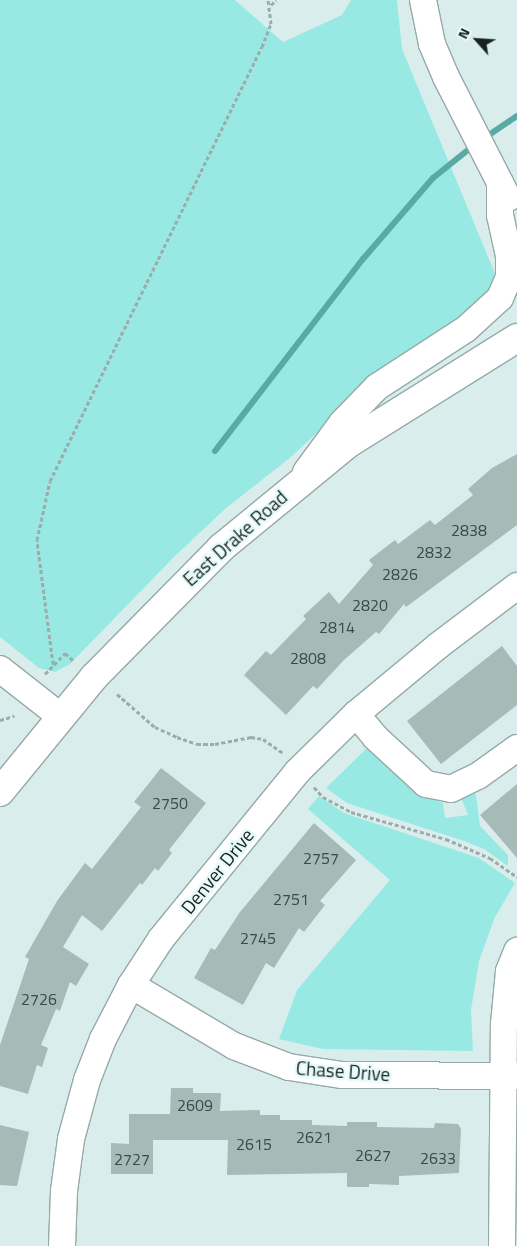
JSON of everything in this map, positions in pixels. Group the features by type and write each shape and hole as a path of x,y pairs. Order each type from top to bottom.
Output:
{"main road":[{"name":"East Drake Road","path":"0,792 60,716 164,603 221,548 298,484 412,401 517,338"}],"street":[{"path":"423,0 432,44 517,214"},
{"path":"298,484 342,423 377,387 466,329 500,298 508,277 509,256 500,215 495,172"},
{"name":"Denver Drive","path":"62,1246 64,1190 72,1139 87,1080 103,1039 131,985 161,939 297,772 356,714 439,644 517,586"},
{"path":"0,669 60,716"},
{"path":"356,714 375,737 426,784 451,789 478,776 517,748"},
{"path":"502,1246 510,1076 504,1024 509,972 517,951"},
{"name":"Chase Drive","path":"131,985 234,1046 289,1067 342,1075 510,1076"}],"path":[{"path":"52,664 37,540 50,481 262,47 271,24 271,4 268,0"},
{"path":"271,4 276,0"},
{"path":"45,674 52,664 65,653 74,661"},
{"path":"117,694 155,727 177,737 198,744 216,744 251,737 263,739 287,758"},
{"path":"0,720 14,716"},
{"path":"311,785 323,797 351,812 446,839 490,858 517,877"}],"shaded area":[{"path":"0,0 235,0 283,42 342,15 351,0 397,0 402,49 496,276 483,303 368,385 291,457 225,509 175,556 70,664 55,672 39,668 0,637"},
{"path":"370,745 417,794 443,803 445,818 468,815 461,798 473,792 476,795 480,826 508,855 508,866 484,849 347,803 326,788"},
{"path":"319,796 344,813 479,858 515,883 495,917 479,961 471,1010 473,1051 323,1049 279,1039 297,990 390,880 308,809"}],"building":[{"path":"517,454 517,525 406,607 404,604 379,634 376,632 344,660 317,689 313,686 286,715 244,675 266,651 271,655 306,619 303,616 329,592 339,604 373,565 369,560 395,540 398,544 430,520 435,525 473,495 468,489 492,468"},
{"path":"502,646 517,666 517,705 441,764 407,721"},
{"path":"161,768 206,803 169,850 172,853 158,871 155,868 142,885 140,883 102,931 82,915 63,947 89,964 76,986 70,982 60,1011 56,1009 41,1045 48,1048 42,1067 37,1065 28,1094 0,1086 0,1045 29,959 25,957 57,901 85,863 92,869 141,807 134,802"},
{"path":"517,784 517,858 480,815"},
{"path":"314,823 356,860 320,901 325,905 304,932 299,928 274,968 266,963 243,1005 194,978 211,948 215,950 240,912"},
{"path":"171,1088 193,1088 193,1093 221,1093 220,1111 260,1110 260,1115 280,1115 280,1120 312,1120 312,1125 347,1126 347,1122 377,1122 377,1127 434,1128 435,1123 458,1124 461,1129 459,1173 399,1176 399,1185 369,1184 369,1187 347,1187 347,1173 227,1175 228,1140 153,1140 153,1174 111,1174 111,1143 129,1144 129,1114 170,1114"},
{"path":"0,1125 29,1132 17,1186 0,1185"}],"waterway":[{"path":"483,139 517,116"},
{"path":"215,451 363,259 433,178 474,145"}]}
